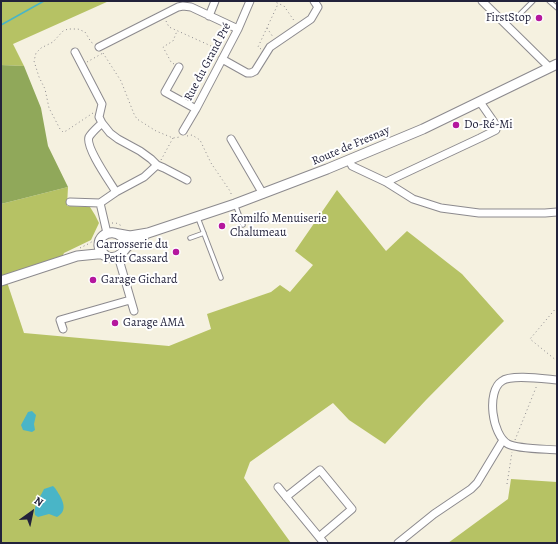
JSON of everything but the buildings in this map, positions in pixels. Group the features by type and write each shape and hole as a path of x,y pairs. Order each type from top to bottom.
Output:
{"street":[{"path":"209,16 215,1"},
{"name":"Rue du Grand Pré","path":"183,131 238,29 250,1"},
{"path":"223,56 248,73 255,71 270,47 311,19 318,7 314,1"},
{"path":"482,1 547,65 553,66"},
{"path":"99,48 178,7 183,6 191,8 238,29"},
{"path":"75,52 102,104 99,117 110,133 140,151 158,165 187,180"},
{"name":"Route de Fresnay","path":"106,229 116,233 123,232 130,236 148,233 236,204 327,169 423,129 553,66"},
{"path":"179,67 165,92 196,109"},
{"path":"386,182 496,130 496,125 480,102"},
{"path":"102,123 89,137 88,142 100,168 116,192"},
{"path":"231,139 263,194"},
{"path":"349,160 352,166 386,182 412,199 441,208 479,213 557,212"},
{"path":"70,202 100,203 116,192 144,177 158,165"},
{"path":"1,281 96,246 97,241 104,235 106,229 100,203"},
{"path":"97,241 104,254 114,258 123,252 123,232"},
{"name":"Route de Fresnay","path":"124,248 148,233"},
{"path":"77,253 104,254"},
{"path":"118,256 134,311"},
{"path":"64,329 60,320 130,300"},
{"path":"557,378 539,379 511,377 502,380 492,399 497,432 508,444 513,446 557,450"},
{"path":"398,543 434,514 472,489 503,440"},
{"path":"278,487 286,497 322,540 352,509 320,470 286,497"}],"lane":[{"path":"515,19 533,1"},
{"path":"549,1 557,8"},
{"path":"236,204 243,225"},
{"path":"198,216 220,278"},
{"path":"190,238 204,234"}],"path":[{"path":"272,1 284,6 299,27"},
{"path":"266,53 258,47 278,4"},
{"path":"163,15 169,27 215,47 223,56"},
{"path":"267,28 276,42"},
{"path":"99,48 91,42 85,32 78,29 68,29 63,31 53,42 36,53 34,61 38,77 45,89 49,108 63,132 92,113 100,112"},
{"path":"178,31 173,40 163,47 172,62 179,67"},
{"path":"82,65 103,53 120,81 137,120 156,131 173,138 192,135 200,140 211,163 230,191 236,204"},
{"path":"158,165 173,138"},
{"path":"106,229 111,223 116,223 123,232"},
{"path":"77,253 90,243 97,241"},
{"path":"557,307 530,339 557,361"},
{"path":"507,484 513,446 539,379"}],"green space":[{"path":"1,1 109,1 13,44 24,66 1,65"},
{"path":"1,65 24,66 41,108 48,146 68,187 1,204"},
{"path":"68,187 67,206 90,207 99,223 91,240 64,253 62,257 5,276 24,333 169,346 211,329 207,314 271,292 280,285 290,292 313,265 295,251 337,190 386,251 407,231 462,274 504,321 385,444 349,420 333,403 250,462 244,478 291,543 1,543 1,204"},
{"path":"511,479 557,482 557,543 448,543 508,499"}],"water":[{"path":"32,411 36,415 34,424 35,430 32,432 23,430 21,425 28,412"},
{"path":"53,486 62,499 64,507 63,511 57,517 49,514 38,517 35,515 37,502 44,489"}],"waterway":[{"path":"1,25 44,1"}],"place":[{"name":"FirstStop","path":"539,18"},
{"name":"Do-Ré-Mi","path":"456,125"},
{"name":"Komilfo Menuiserie Chalumeau","path":"222,226"},
{"name":"Carrosserie du Petit Cassard","path":"176,252"},
{"name":"Garage Gichard","path":"93,280"},
{"name":"Garage AMA","path":"115,323"}]}
